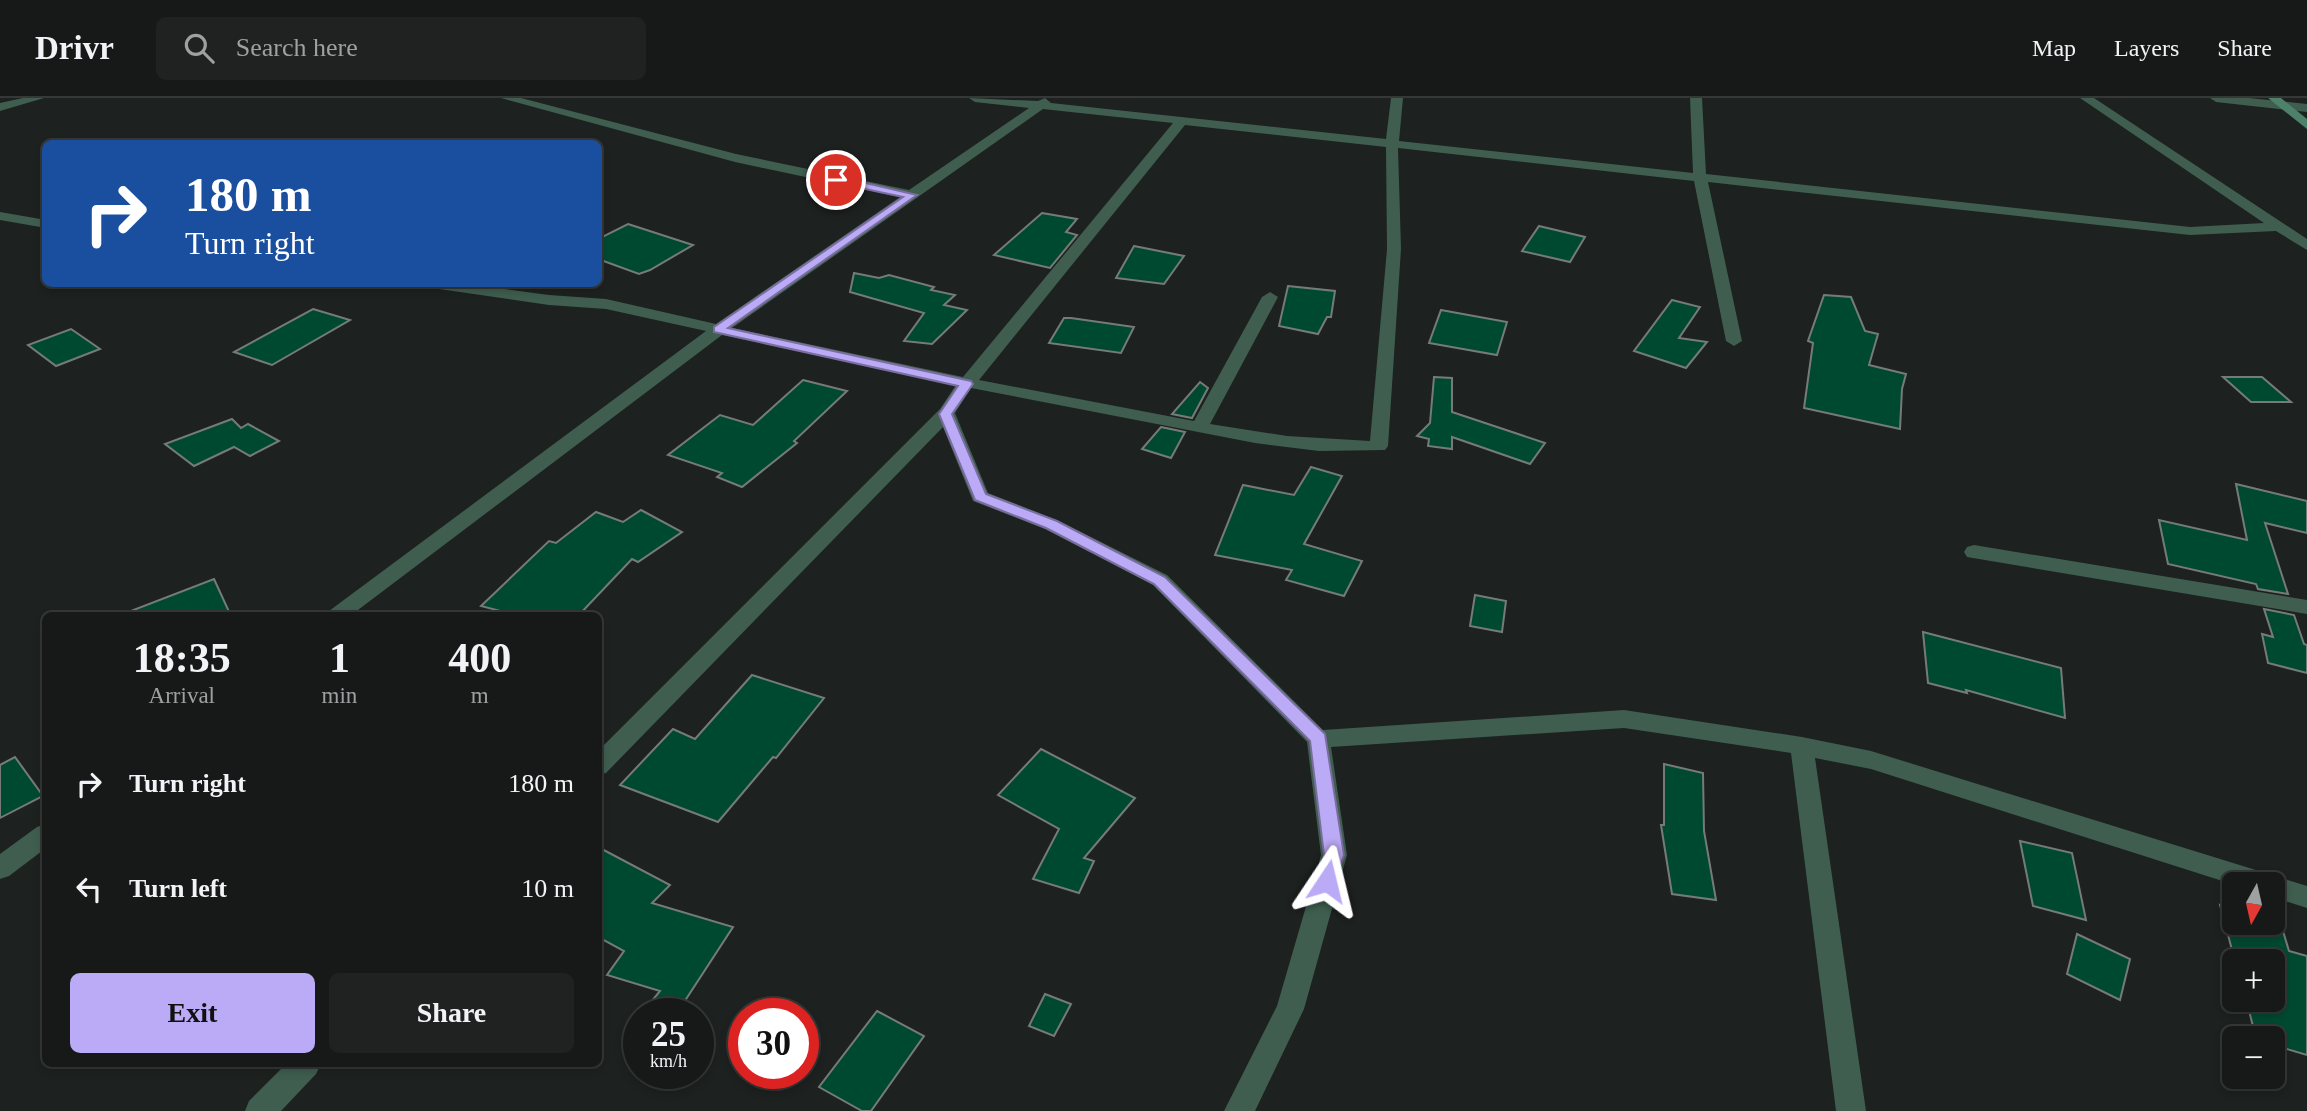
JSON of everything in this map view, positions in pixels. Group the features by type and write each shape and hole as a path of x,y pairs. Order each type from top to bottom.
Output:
{"street":[{"path":"0,107 38,98"},
{"path":"507,98 735,158 911,195"},
{"path":"975,98 1045,102 1392,145 2190,231 2279,227"},
{"path":"460,287 549,300 606,304 967,384 1200,426 1340,449 1379,446 1394,249 1392,145 1397,98"},
{"path":"1696,98 1700,178 1734,341"},
{"path":"2086,98 2307,246"},
{"path":"2216,98 2279,102 2307,108"},
{"path":"341,612 718,330 1045,102"},
{"path":"2279,102 2307,125"},
{"path":"602,762 946,414 967,384 1182,121"},
{"path":"0,216 42,223"},
{"path":"1200,426 1269,297"},
{"path":"946,414 980,497 1052,525 1160,580 1318,739 1334,855 1290,1009 1239,1111"},
{"path":"1975,552 2307,607"},
{"path":"1318,739 1624,719 1802,746 1871,760 2227,872"},
{"path":"1802,746 1851,1111"},
{"path":"0,868 42,837"},
{"path":"2286,890 2307,897"},
{"path":"260,1111 303,1067"}],"building":[{"path":"1042,213 1077,219 1066,232 1077,235 1050,268 994,255"},
{"path":"628,224 693,245 639,274 602,260 602,237"},
{"path":"1539,226 1585,237 1570,262 1522,251"},
{"path":"1134,246 1184,256 1164,284 1116,278"},
{"path":"854,273 879,278 889,275 934,287 931,290 955,295 944,305 967,310 932,344 904,341 924,313 850,292"},
{"path":"1288,286 1335,291 1331,317 1327,317 1318,334 1279,326"},
{"path":"1824,295 1851,297 1865,331 1878,334 1869,365 1906,374 1902,389 1900,429 1804,408 1813,343 1808,341"},
{"path":"1672,300 1700,307 1679,338 1707,342 1686,368 1634,351"},
{"path":"313,309 350,320 272,365 234,352"},
{"path":"1441,310 1507,322 1497,355 1429,343"},
{"path":"1064,318 1134,327 1121,353 1049,343"},
{"path":"71,329 100,349 56,366 28,345"},
{"path":"1434,377 1452,378 1452,412 1545,443 1530,464 1452,437 1452,449 1428,446 1429,439 1417,436 1430,423"},
{"path":"2223,377 2262,377 2291,402 2251,402"},
{"path":"803,380 847,391 794,441 797,443 742,487 717,477 722,473 668,455 720,415 753,425"},
{"path":"1200,382 1208,388 1192,418 1172,414"},
{"path":"232,419 241,428 248,424 279,441 250,456 234,447 194,466 165,444"},
{"path":"1161,427 1185,432 1171,458 1142,449"},
{"path":"1311,467 1342,476 1304,544 1362,561 1344,596 1286,580 1292,570 1215,555 1243,485 1294,495"},
{"path":"2236,484 2307,501 2307,533 2265,523 2288,594 2258,589 2256,584 2168,564 2159,520 2247,540"},
{"path":"641,510 682,532 638,562 632,559 582,612 504,612 481,606 549,541 556,543 596,512 623,522"},
{"path":"214,579 229,612 128,612"},
{"path":"1475,595 1506,601 1502,632 1470,626"},
{"path":"2264,609 2294,615 2304,644 2307,645 2307,673 2268,663 2262,634 2273,637"},
{"path":"1923,632 2061,668 2065,718 1966,690 1967,693 1928,683"},
{"path":"752,675 824,698 776,758 773,757 718,822 620,785 673,729 695,739"},
{"path":"1041,749 1135,798 1084,858 1094,861 1079,893 1033,879 1059,829 998,795"},
{"path":"15,757 42,797 0,818 0,765"},
{"path":"1664,764 1703,773 1704,831 1716,900 1672,894 1661,825 1664,825"},
{"path":"2020,841 2072,853 2086,920 2033,906"},
{"path":"602,849 670,885 652,903 733,927 687,998 654,998 660,991 607,975 624,951 602,939"},
{"path":"2077,934 2130,959 2120,1000 2067,974"},
{"path":"2228,935 2284,935 2289,951 2307,956 2307,1055 2285,1049 2285,1026 2253,1026 2249,1012 2285,1012 2285,949 2232,949"},
{"path":"1045,994 1071,1004 1054,1036 1029,1026"},
{"path":"877,1011 924,1036 871,1111 862,1111 819,1087"}],"route":[{"path":"836,180 911,195 718,330 967,384 946,414 980,497 1052,525 1160,580 1318,739 1334,855 1327,881"}]}
